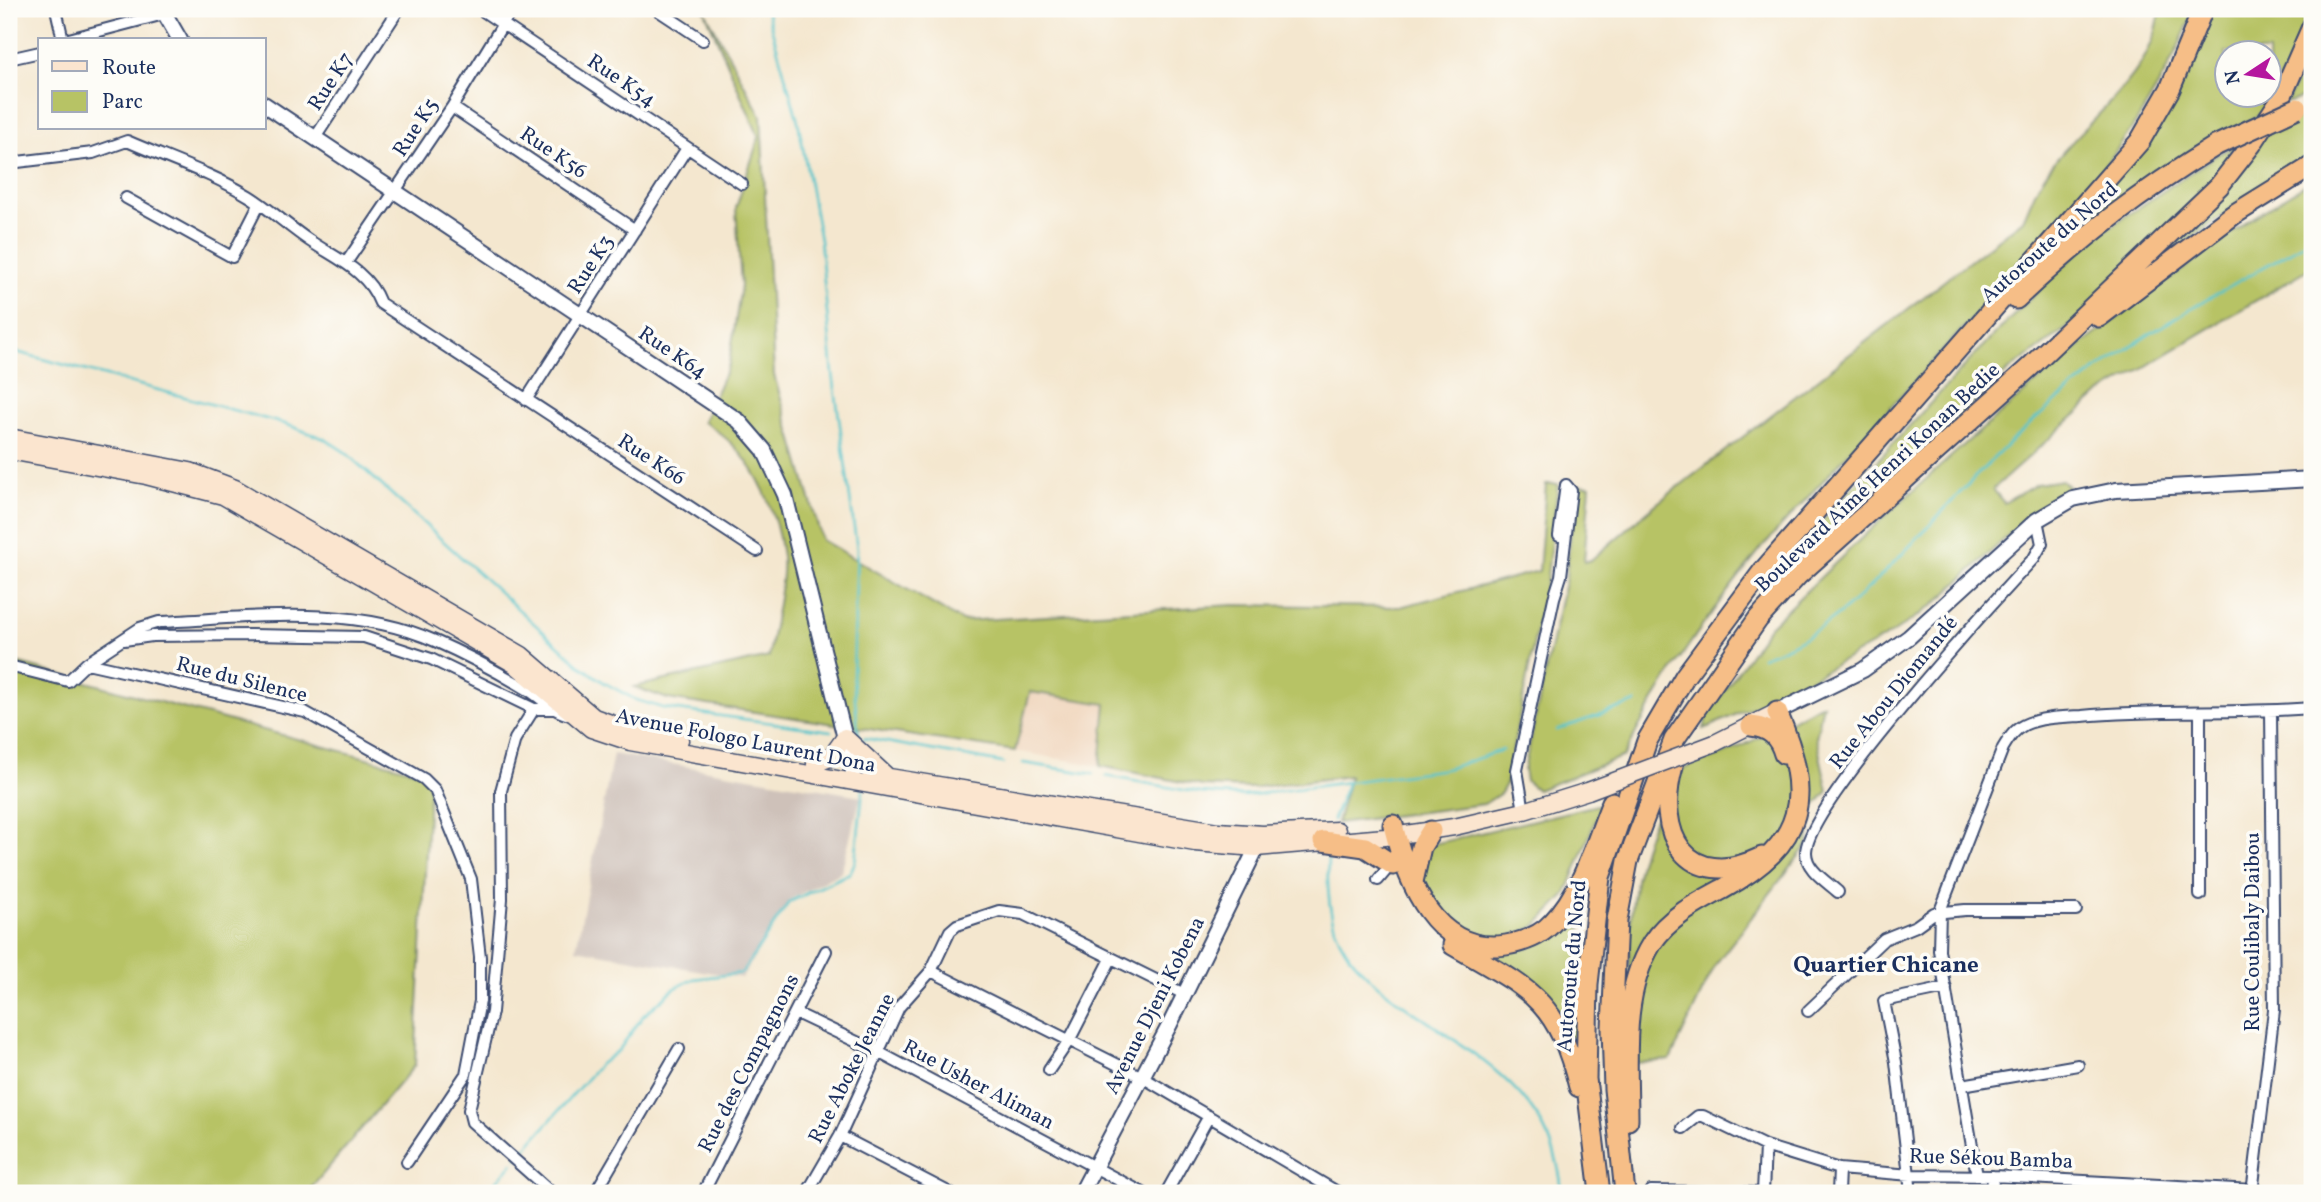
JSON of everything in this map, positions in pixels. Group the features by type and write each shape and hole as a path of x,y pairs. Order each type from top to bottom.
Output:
{"highway":[{"path":"1940,373 1975,327 2140,141 2171,89 2203,9"},
{"path":"2030,367 2219,186 2251,145 2279,102 2312,27"},
{"name":"Autoroute du Nord","path":"1940,373 2101,222 2148,187 2217,145 2305,106"},
{"path":"2030,367 2232,215 2312,166"},
{"name":"Boulevard Aimé Henri Konan Bedie","path":"1684,724 1758,619 1797,576 2030,367"},
{"name":"Boulevard Aimé Henri Konan Bedie","path":"1685,676 1763,571 1940,373"},
{"name":"Autoroute du Nord","path":"1600,1193 1586,1079 1588,984 1600,877 1647,741 1685,676"},
{"path":"1771,715 1767,729 1783,738"},
{"path":"1623,1167 1628,1130 1628,1030 1639,968 1653,941 1675,918 1746,876 1780,848 1791,826 1797,800 1797,766 1771,715"},
{"path":"1684,724 1669,781 1668,823 1681,852 1702,864 1713,866 1745,865 1763,857 1775,843 1787,811 1789,789 1783,738"},
{"name":"Autoroute du Nord","path":"1625,1193 1614,1089 1612,1028 1617,920 1628,861 1667,753 1684,724"},
{"path":"1389,831 1423,906 1436,923 1464,941 1497,946 1539,934 1552,924 1569,900 1629,761 1647,741"},
{"path":"1389,831 1393,865 1423,919 1437,935 1525,987 1551,1013 1569,1050 1591,1127"},
{"path":"1413,883 1418,855 1431,831"},
{"path":"1323,841 1366,846 1393,865"}],"main road":[{"name":"Avenue Fologo Laurent Dona","path":"9,437 190,471 235,488 522,655 591,729 630,742 852,776 1195,843 1323,841 1540,804 1588,791 1715,743 1771,715"},
{"name":"Avenue Fologo Laurent Dona","path":"9,451 159,479 223,496 514,664 575,710 633,731 815,764 852,776 888,777 1260,841 1389,831 1431,831 1523,807"},
{"path":"815,764 830,758 845,737 888,777"}],"street":[{"path":"56,9 63,38"},
{"name":"Rue K7","path":"315,138 400,9"},
{"name":"Rue K54","path":"480,9 742,184"},
{"name":"Rue K5","path":"346,263 452,107 512,9"},
{"path":"656,9 703,40"},
{"path":"89,37 163,12 179,38"},
{"path":"9,59 38,52"},
{"name":"Rue K64","path":"266,105 739,421 764,450 785,495 845,737 852,776"},
{"name":"Rue K56","path":"452,107 635,230"},
{"path":"9,163 93,153 127,141 124,130"},
{"name":"Rue K66","path":"127,141 187,164 259,204 346,263 374,287 380,303 757,551"},
{"name":"Rue K3","path":"526,400 687,148"},
{"path":"126,198 232,257 259,204"},
{"name":"Avenue Fologo Laurent Dona","path":"1771,715 1863,670 1909,636 2037,520 2073,499 2116,490 2312,479"},
{"path":"1523,807 1517,770 1561,576 1571,491 1566,485 1554,598"},
{"name":"Rue Abou Diomandé","path":"1838,892 1813,870 1807,860 1806,849 1821,815 1860,761 1953,648 2034,558 2042,544 2037,520"},
{"path":"9,666 68,681 87,663 118,641 140,628 159,622 293,618 365,621 436,641 527,690 554,709"},
{"path":"118,641 161,636 337,634 364,637 431,659 534,709 575,710"},
{"name":"Rue du Silence","path":"87,663 305,712 424,779 435,790 471,879 480,957 480,1001 466,1074 407,1162"},
{"path":"1977,1176 1939,950 1940,911 2003,748 2012,732 2025,724 2049,718 2109,713 2200,713 2312,708"},
{"path":"534,709 515,739 501,791 502,899 492,1012 469,1110 472,1122 552,1193"},
{"name":"Rue Coulibaly Daibou","path":"2252,1192 2274,1010 2271,711"},
{"path":"2200,713 2200,895"},
{"name":"Avenue Djeni Kobena","path":"1081,1193 1260,841"},
{"path":"1378,880 1393,865"},
{"path":"1808,1011 1884,939 1916,926 1940,911 2076,910"},
{"name":"Rue Aboke Jeanne","path":"807,1193 841,1136 899,1007 931,971 950,931 957,925 999,911 1023,914 1184,994"},
{"name":"Rue des Compagnons","path":"703,1193 826,951"},
{"path":"1049,1070 1070,1039 1111,959"},
{"path":"931,971 1142,1077 1209,1116 1321,1189 1339,1193"},
{"path":"1911,1193 1896,1062 1884,1001 1946,988"},
{"name":"Rue Usher Aliman","path":"796,1013 878,1052 1143,1193"},
{"path":"595,1193 679,1049"},
{"path":"1962,1085 2078,1065"},
{"path":"1166,1193 1209,1116"},
{"name":"Rue Sékou Bamba","path":"1682,1128 1698,1116 1703,1116 1766,1146 1839,1169 1911,1175 1993,1176 2252,1192 2312,1193"},
{"path":"841,1136 950,1193"},
{"path":"1651,1191 1763,1193 1766,1146"},
{"path":"1838,1193 1839,1169"},
{"path":"1992,1193 1993,1176"}],"shaded area":[{"path":"1029,692 1106,704 1100,766 1015,751"},
{"path":"613,754 861,796 841,872 789,900 742,978 576,949"}],"green space":[{"path":"704,9 761,116 774,375 822,540 962,621 1233,605 1400,607 1539,571 1546,484 1558,484 1547,576 1506,784 1501,793 1484,804 1337,823 1350,776 1249,788 1203,786 1100,766 1106,704 1030,692 1015,751 668,699 634,687 769,657 782,578 779,536 767,497 758,479 735,447 703,422 729,364 741,286 736,208 759,137"},
{"path":"2160,9 2194,9 2175,54 2152,97 2097,177 2033,252 1763,546 1688,647 1654,700 1624,756 1537,790 1526,781 1524,770 1566,577 1576,485 1590,486 1584,562 1591,560 1655,505 2023,220 2038,185 2056,160 2112,101 2144,59 2155,35"},
{"path":"2210,9 2308,9 2282,77 2282,38 2212,38 2212,108 2265,108 2263,111 2245,123 2212,138 2166,167 2127,194 2052,255 2127,162"},
{"path":"2312,49 2312,95 2286,103"},
{"path":"2312,111 2312,155 2293,165 2013,367 1856,505 1789,571 1781,565 1985,344 2063,266 2108,228 2220,153"},
{"path":"2312,180 2312,267 2098,395 1993,489 2004,503 2037,484 2062,480 2073,492 2031,514 1935,604 1891,634 1788,691 1704,729 1707,716 1769,627 1874,526 2073,351 2248,221"},
{"path":"9,661 430,775 415,1065 307,1193 9,1193"},
{"path":"1823,704 1816,738 1828,791 1813,808 1808,844 1715,965 1670,1060 1635,1063 1629,965 1633,900 1648,836 1671,784 1686,767 1741,746"},
{"path":"1602,804 1565,896 1535,927 1501,940 1469,935 1425,900 1421,867 1429,845"},
{"path":"1585,890 1575,985 1575,1046 1485,956 1532,946"}],"waterway":[{"path":"766,9 798,121 820,240 833,374 857,549 853,677 859,742"},
{"path":"1762,657 1811,634 1852,603 2003,449 2082,381 2178,316 2312,239"},
{"path":"9,350 285,424 325,439 345,452 582,667 636,700 663,708 831,731"},
{"path":"1557,730 1636,702"},
{"path":"864,738 1003,763"},
{"path":"1106,776 1200,793 1244,796 1446,769 1503,750"},
{"path":"860,759 862,777"},
{"path":"1023,763 1093,774"},
{"path":"1333,820 1347,784"},
{"path":"517,1158 600,1064 619,1050 643,1016 674,989 693,979 742,973 789,902 850,873 855,862 863,790"},
{"path":"1328,859 1331,911 1335,928 1346,951 1381,988 1482,1060 1506,1080 1527,1103 1544,1129 1556,1158 1562,1193"},
{"path":"486,1193 513,1163"}],"district":[{"name":"Quartier Chicane","path":"1886,964"}]}
